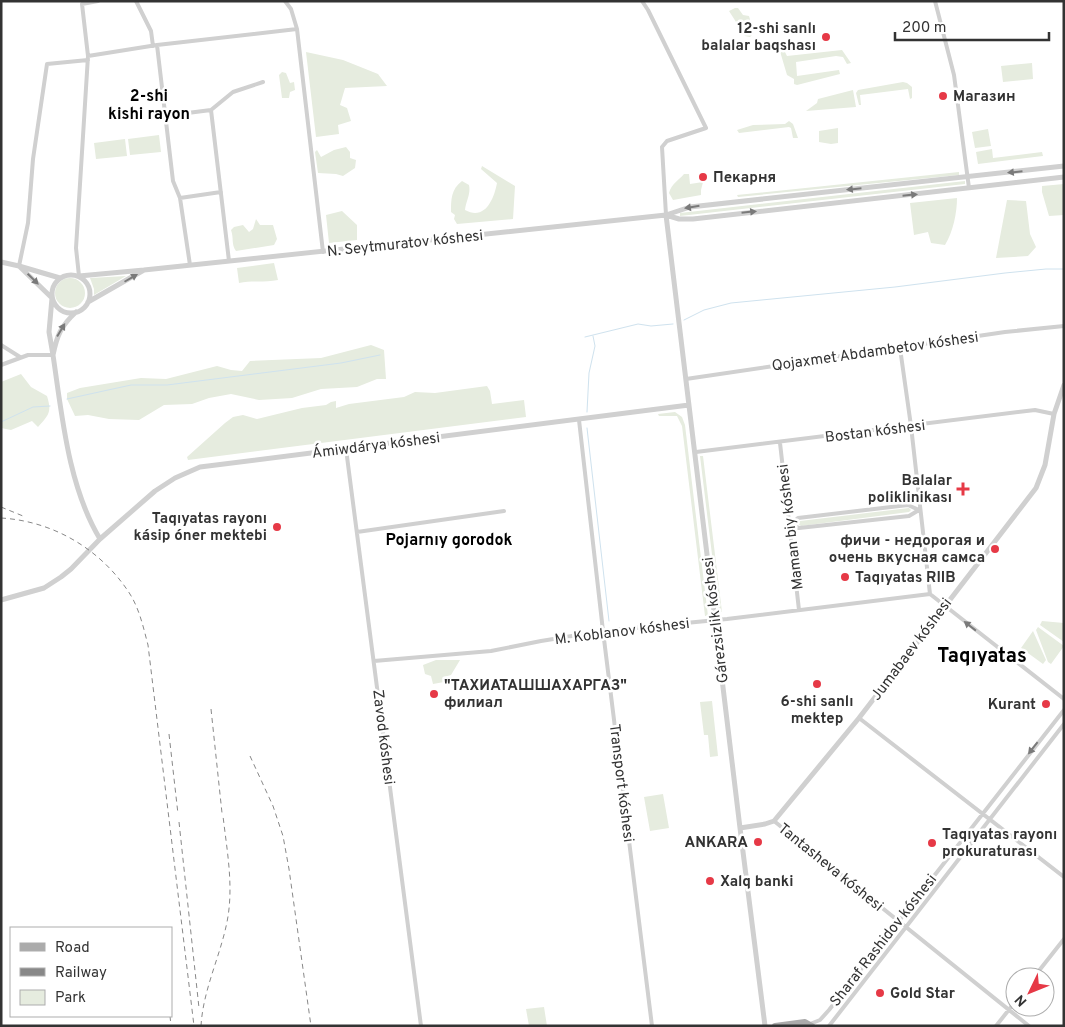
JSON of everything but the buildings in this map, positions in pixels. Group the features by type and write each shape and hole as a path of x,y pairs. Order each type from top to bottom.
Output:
{"main road":[{"path":"775,1026 800,1022 811,1025"}],"street":[{"path":"79,276 76,248 88,58 82,4 98,1"},
{"path":"136,1 151,31 155,45 173,181 180,198 190,266"},
{"path":"285,1 291,9 297,29 323,252"},
{"path":"642,1 706,128 667,141 662,148 666,215"},
{"path":"935,1 954,75 969,188"},
{"path":"19,266 28,223 33,158 47,64 155,45 297,29"},
{"path":"164,116 211,110 233,92 264,82"},
{"path":"211,110 229,261"},
{"path":"666,215 690,207 1064,166"},
{"path":"666,215 679,219 693,219 1064,177"},
{"path":"180,198 221,192"},
{"name":"N. Seytmuratov kóshesi","path":"79,276 190,266 666,215"},
{"name":"Gárezsizlik kóshesi","path":"666,215 765,1026"},
{"path":"1,262 60,278"},
{"path":"19,266 52,298 58,308 70,313 81,310 88,302 144,270"},
{"path":"88,302 90,290 88,284 79,276 69,275 60,278 53,287 49,319 64,433 78,490 93,528 100,539"},
{"path":"53,355 57,336 66,321 76,312"},
{"name":"Qojaxmet Abdambetov kóshesi","path":"686,379 1005,332 1064,326"},
{"path":"1,345 20,357"},
{"path":"900,348 930,594 1064,699"},
{"path":"1,365 20,357 53,355"},
{"name":"Jumabaev kóshesi","path":"774,821 859,718 1036,488 1045,465 1054,414 1064,385"},
{"name":"Ámiwdárya kóshesi","path":"1,600 44,588 71,569 89,549 155,491 176,478 200,467 689,405"},
{"name":"Bostan kóshesi","path":"696,452 1035,410 1054,414"},
{"name":"Transport kóshesi","path":"580,420 652,1026"},
{"name":"Maman biy kóshesi","path":"780,443 799,610"},
{"name":"Zavod kóshesi","path":"346,449 421,1026"},
{"path":"790,525 798,518 908,505 919,510"},
{"path":"790,525 799,528 909,516 919,510"},
{"path":"357,532 504,511"},
{"name":"M. Koblanov kóshesi","path":"374,661 491,651 541,641 604,632 930,594"},
{"name":"Sharaf Rashidov kóshesi","path":"811,1025 824,1016 1064,710"},
{"path":"859,718 1064,878"},
{"name":"Sharaf Rashidov kóshesi","path":"829,1026 1064,724"},
{"path":"740,828 774,821"},
{"name":"Tantasheva kóshesi","path":"774,821 1005,1008"},
{"path":"1042,967 1064,939"},
{"path":"996,1026 1005,1014"},
{"name":"Tantasheva kóshesi","path":"1017,1017 1029,1026"}],"green space":[{"path":"738,8 743,15 749,16 754,33 750,37 745,36 729,11"},
{"path":"782,46 787,56 842,50 851,63 847,64 843,57 836,56 796,62 797,76 839,70 840,74 797,85 794,84 794,79 787,75 779,48"},
{"path":"306,52 343,60 378,74 387,86 345,88 340,105 347,108 351,121 338,125 339,134 316,137"},
{"path":"1032,63 1033,79 1003,82 1001,66"},
{"path":"282,72 286,73 290,83 294,82 295,90 290,92 289,98 282,98 279,75"},
{"path":"903,82 912,87 912,98 910,99 908,89 860,95 861,105 859,105 856,93 858,90"},
{"path":"853,90 856,107 806,111 817,103 818,99"},
{"path":"789,121 793,124 798,138 793,138 791,128 789,127 739,133 737,130 753,125 785,124"},
{"path":"838,128 838,143 819,142 819,131"},
{"path":"988,129 991,146 975,148 972,132"},
{"path":"159,135 161,152 130,155 128,139"},
{"path":"125,139 127,156 96,159 94,143"},
{"path":"346,147 350,152 350,158 356,160 355,168 343,176 318,173 315,152 317,150 321,157 334,150"},
{"path":"992,149 993,158 1042,152 1043,156 978,164 976,152"},
{"path":"482,166 515,186 513,219 457,224 454,219 455,215 451,212 454,191 458,184 462,181 469,185 465,210 472,213 483,211 494,196 497,183 481,169"},
{"path":"959,172 959,175 738,197 737,195"},
{"path":"684,174 689,174 690,184 703,182 701,195 673,200 669,193 670,190 673,184"},
{"path":"965,181 965,184 680,216 680,213"},
{"path":"1064,184 1064,215 1049,216 1042,186"},
{"path":"957,198 954,222 945,245 931,243 928,232 914,235 910,203"},
{"path":"1007,200 1026,201 1030,234 1036,247 1028,256 996,258"},
{"path":"342,211 357,225 357,240 329,243 326,215"},
{"path":"256,219 260,225 273,225 277,239 274,245 236,251 231,230 234,227 243,225 249,232 253,229"},
{"path":"274,263 278,280 239,283 237,268"},
{"path":"126,276 94,295 90,278"},
{"path":"70,278 76,279 84,287 84,299 76,307 70,308 64,307 56,299 55,293 56,287 64,279"},
{"path":"371,345 384,350 386,379 377,379 357,387 321,389 292,398 259,400 231,394 209,398 192,404 164,405 139,420 109,419 88,415 75,416 67,399 67,393 80,388 141,378 166,379 217,366 242,371 250,361 321,358"},
{"path":"21,374 31,387 47,396 48,413 38,427 32,421 11,430 1,428 1,382"},
{"path":"487,386 490,391 492,404 524,400 526,417 188,460 187,457 233,417 243,415 257,419 302,408 326,405 336,401 336,408 349,404 404,397 415,392 435,393"},
{"path":"675,412 682,417 685,425 708,616 705,616 682,426 677,416 659,416 658,414"},
{"path":"700,456 703,456 722,612 719,612"},
{"path":"909,508 911,510 909,512 801,526 798,524 800,521"},
{"path":"1042,621 1064,623 1064,642 1040,625"},
{"path":"1038,627 1064,646 1051,664 1048,662 1036,630"},
{"path":"1033,631 1046,660 1043,664 1021,648"},
{"path":"436,660 460,660 451,675 444,677 444,682 433,684 431,676 425,674 423,665"},
{"path":"712,701 718,756 710,757 708,735 704,735 700,702"},
{"path":"663,794 669,828 650,831 644,797"},
{"path":"544,1007 547,1026 529,1026 526,1009"}],"waterway":[{"path":"684,320 704,310 731,303 895,287 1005,273 1064,269"},
{"path":"585,337 638,324 651,326 673,324"},
{"path":"587,412 589,373 595,346 593,336"},
{"path":"67,399 131,385 167,385 341,363 380,355"},
{"path":"1,422 33,407 50,406"},
{"path":"587,428 609,621"}],"railway":[{"path":"1,507 23,516"},
{"path":"1,518 20,520 56,531 89,550 116,576 132,597 138,610 148,645 194,1026"},
{"path":"211,709 222,813"},
{"path":"169,734 178,814"},
{"path":"250,756 273,806 283,836 311,1026"},
{"path":"201,1026 205,999 224,935 229,909 229,869 223,816"},
{"path":"179,822 199,1008"},
{"path":"170,1017 171,1026"}],"place":[{"name":"12-shi sanlı balalar baqshası","path":"826,37"},
{"name":"Магазин","path":"943,96"},
{"name":"Пекарня","path":"703,177"},
{"name":"Balalar poliklinikası","path":"963,489"},
{"name":"Taqıyatas rayonı kásip óner mektebi","path":"277,527"},
{"name":"фичи - недорогая и очень вкусная самса","path":"995,549"},
{"name":"Taqıyatas RIIB","path":"845,577"},
{"name":"6-shi sanlı mektep","path":"817,684"},
{"name":"\"ТАХИАТАШШАХАРГАЗ\" филиал","path":"434,694"},
{"name":"Kurant","path":"1046,704"},
{"name":"ANKARA","path":"758,842"},
{"name":"Taqıyatas rayonı prokuraturası","path":"932,843"},
{"name":"Xalq banki","path":"710,881"},
{"name":"Gold Star","path":"880,993"}],"district":[{"name":"2-shi kishi rayon","path":"149,104"},
{"name":"Pojarnıy gorodok","path":"449,539"},
{"name":"Taqıyatas","path":"982,655"}]}
